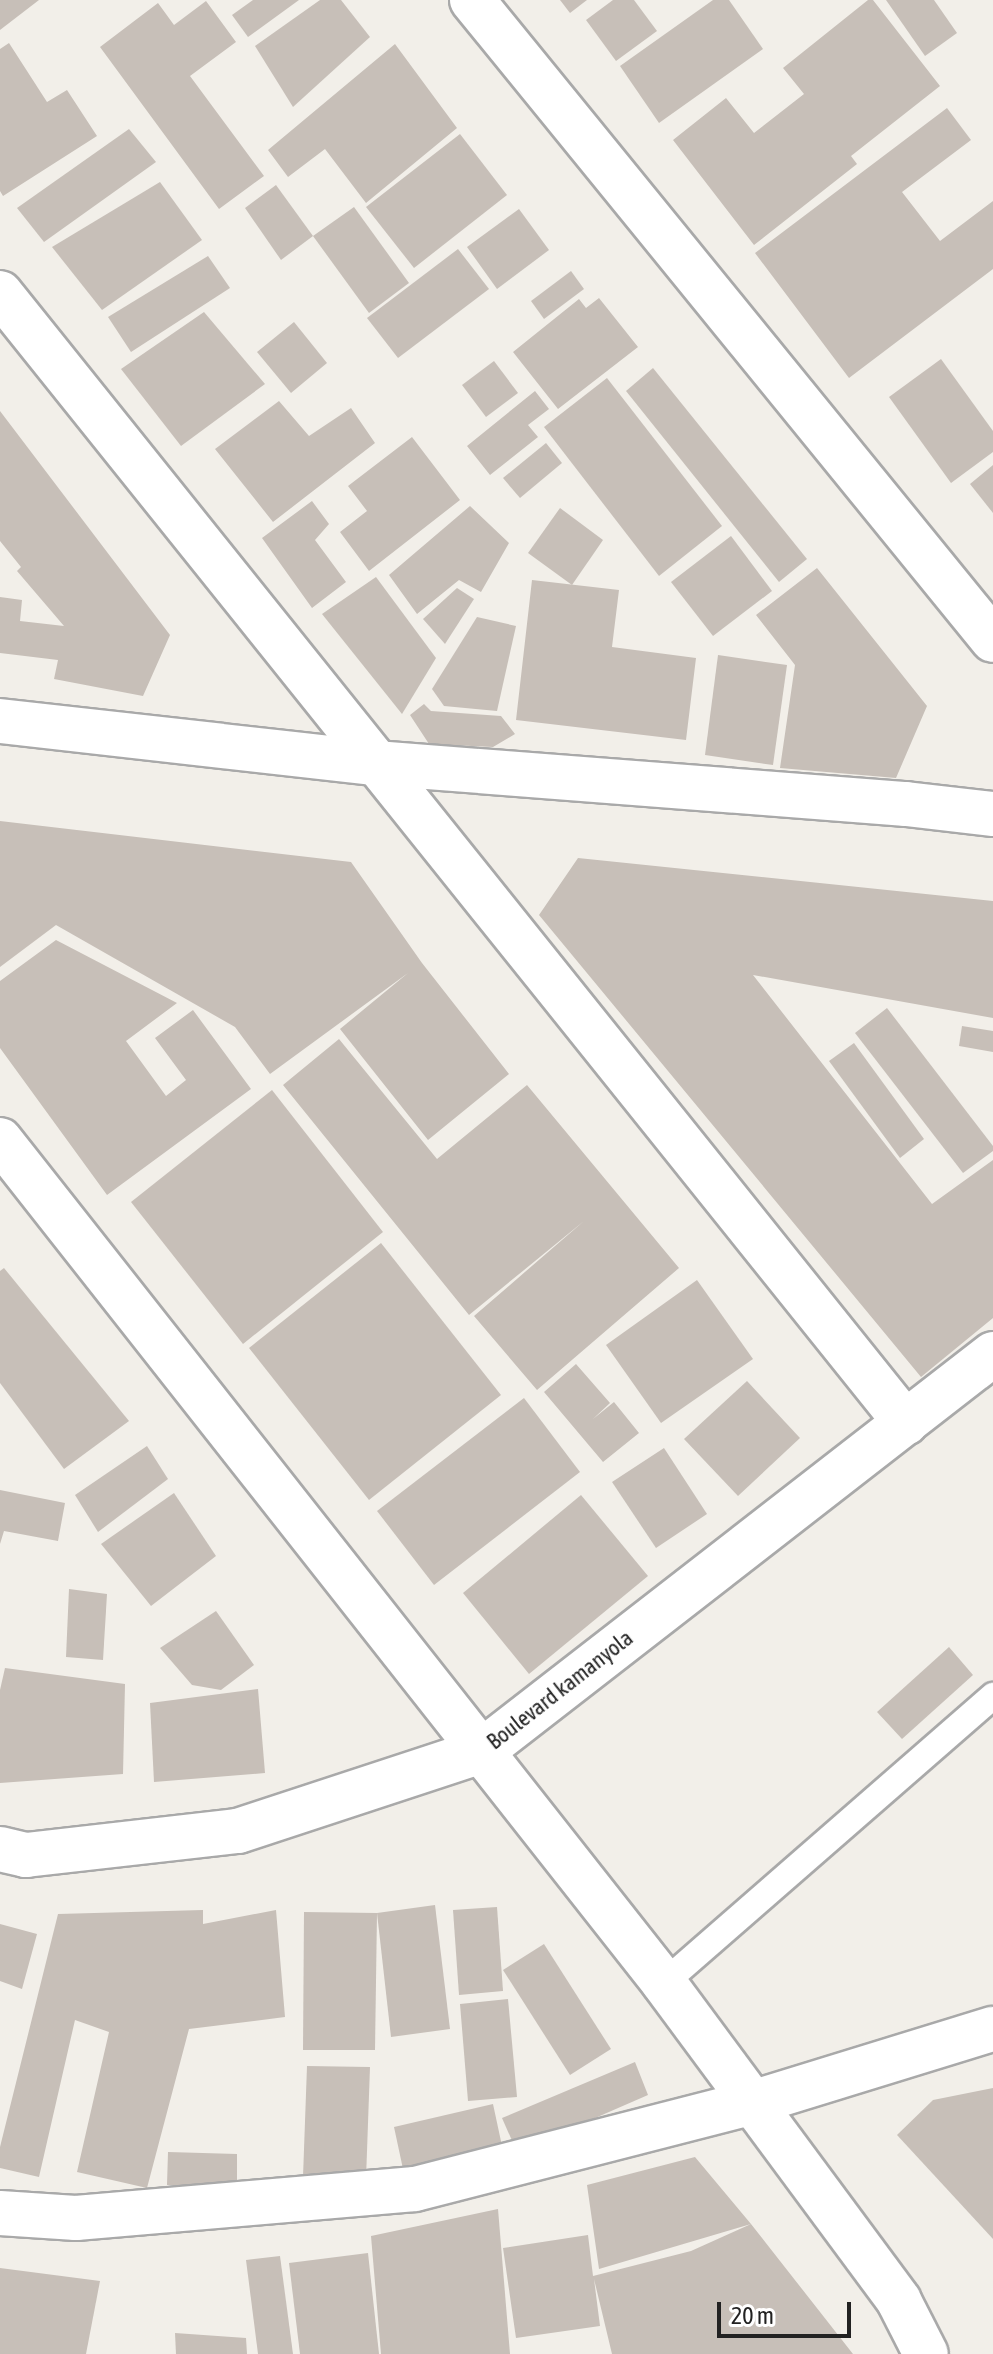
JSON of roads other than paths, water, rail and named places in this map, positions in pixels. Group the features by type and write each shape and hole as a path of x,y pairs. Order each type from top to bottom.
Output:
{"street":[{"path":"472,0 993,640"},
{"path":"0,293 906,1423"},
{"path":"0,721 375,763 890,803 993,814"},
{"path":"0,1140 755,2102 899,2301 926,2354"},
{"name":"Boulevard kamanyola","path":"0,1849 26,1855 238,1831 482,1751 993,1354"},
{"path":"0,2213 76,2218 415,2189 755,2102 993,2029"}],"lane":[{"path":"664,1983 993,1696"}]}
